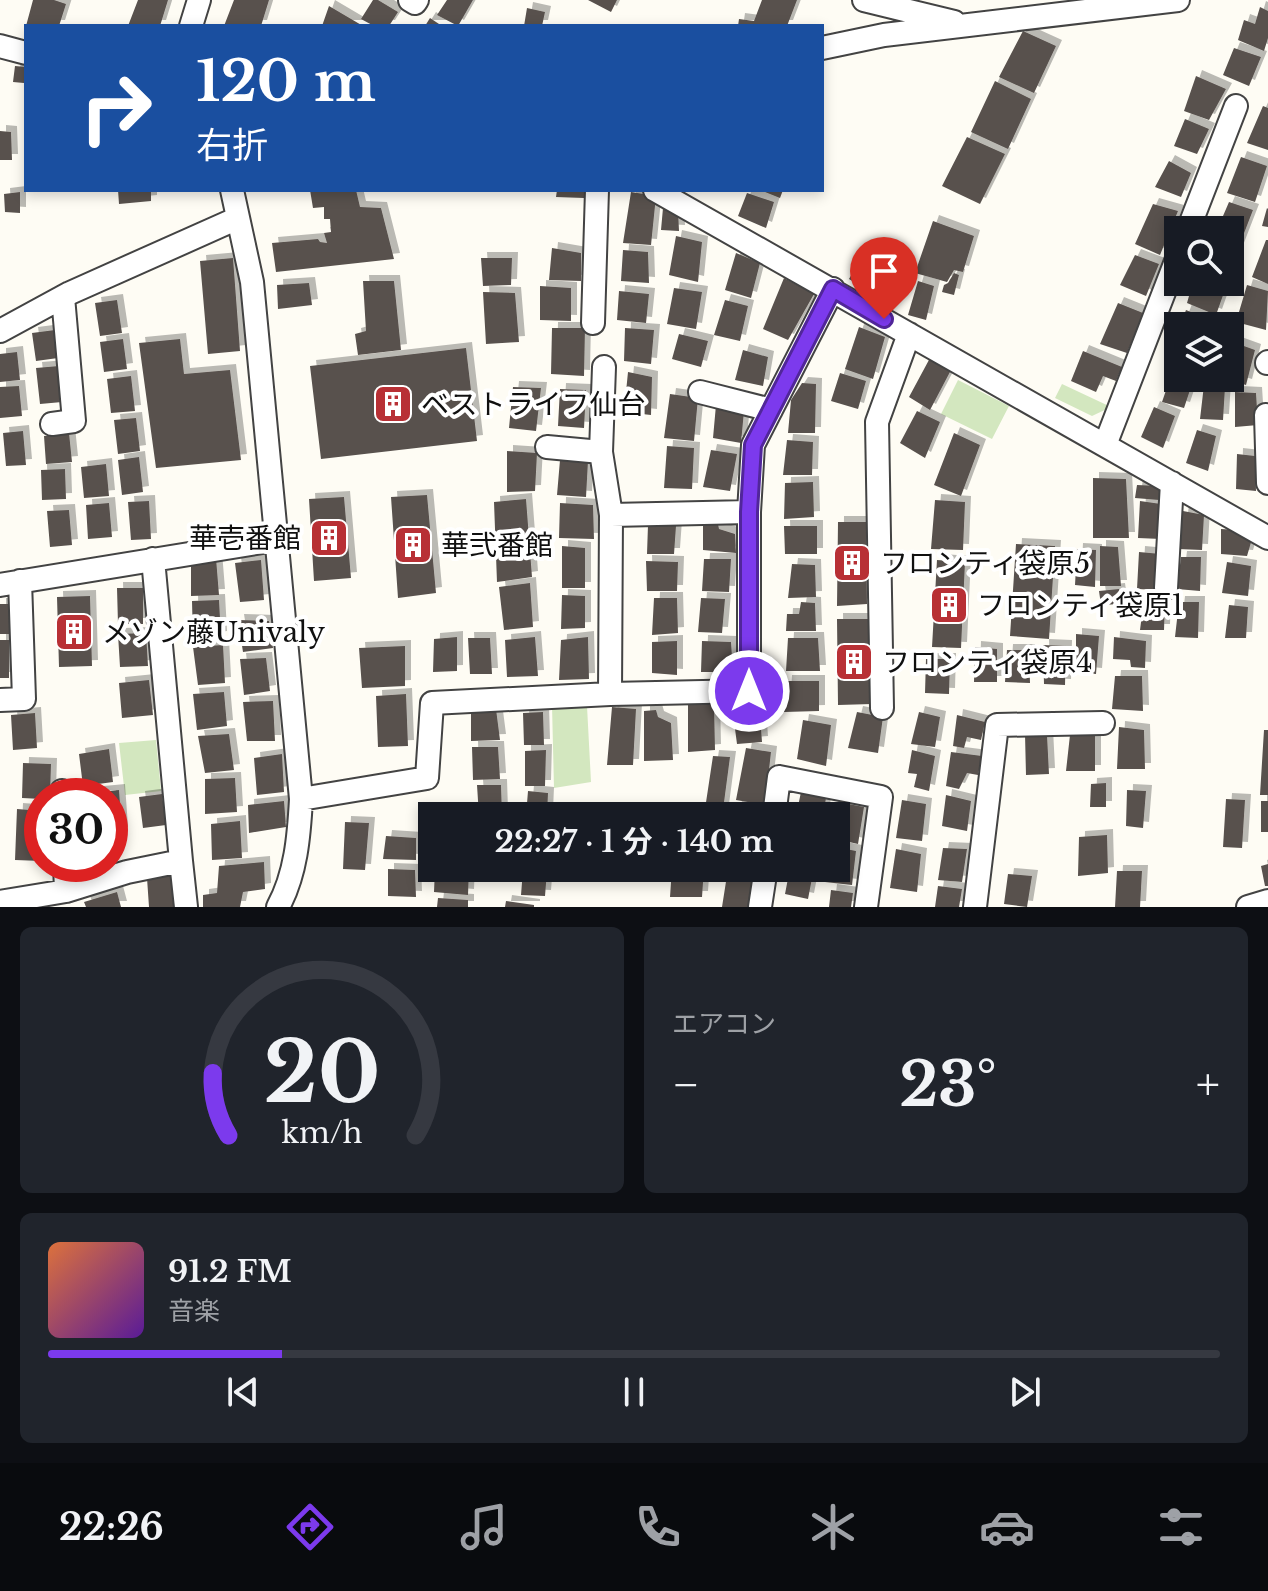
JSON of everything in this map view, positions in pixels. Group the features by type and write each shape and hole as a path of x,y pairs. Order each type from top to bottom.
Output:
{"street":[{"path":"192,24 199,0"},
{"path":"410,0 415,3 417,0"},
{"path":"864,0 966,25"},
{"path":"824,48 884,35 1178,0"},
{"path":"0,46 24,52"},
{"path":"1193,216 1236,106"},
{"path":"232,192 252,282 301,799 299,842 286,892 278,907"},
{"path":"593,323 597,192"},
{"path":"659,192 1268,538"},
{"path":"0,331 63,297 238,218"},
{"path":"301,799 427,778 432,703 749,691 749,512 753,445 833,289"},
{"path":"1105,445 1164,292"},
{"path":"52,424 74,421 63,297"},
{"path":"882,708 877,422 909,334"},
{"path":"604,367 601,452 611,515 610,694"},
{"path":"700,392 771,410"},
{"path":"1266,415 1268,483"},
{"path":"547,447 601,452"},
{"path":"1166,588 1172,483"},
{"path":"611,515 749,512"},
{"path":"0,700 24,699 10,583 275,540"},
{"path":"153,559 186,907"},
{"path":"975,907 997,725 1103,723"},
{"path":"776,802 779,777 881,797 866,907"},
{"path":"0,902 66,891 127,872 181,861"},
{"path":"66,882 66,891"},
{"path":"760,907 764,882"},
{"path":"1248,907 1268,901"}],"green space":[{"path":"958,380 1009,406 992,439 941,414"},
{"path":"1062,384 1111,407 1092,416 1055,398"},
{"path":"552,705 587,706 591,782 554,788"},
{"path":"156,740 161,791 128,795 128,778 123,778 119,743"}],"building":[{"path":"33,0 54,0 66,4 60,24 27,24"},
{"path":"138,0 168,0 161,24 129,24"},
{"path":"234,0 269,0 262,24 225,24"},
{"path":"373,0 398,12 390,24 370,24 361,19"},
{"path":"447,0 473,0 459,24 437,15"},
{"path":"588,0 617,0 611,12"},
{"path":"762,0 797,0 788,24 738,24 739,19 754,21"},
{"path":"329,6 360,24 323,24"},
{"path":"1260,7 1268,11 1268,38 1264,51 1238,40 1244,20 1255,24"},
{"path":"527,8 545,12 542,24 524,24"},
{"path":"1023,31 1056,46 1034,93 999,77"},
{"path":"1234,48 1261,57 1249,86 1223,75"},
{"path":"15,66 24,67 24,83 13,82"},
{"path":"1196,76 1226,89 1209,120 1184,111"},
{"path":"995,81 1031,99 1008,149 971,132"},
{"path":"1263,106 1268,108 1268,150 1247,143"},
{"path":"1185,119 1209,129 1197,154 1174,146"},
{"path":"0,131 11,132 12,160 0,160"},
{"path":"967,137 1005,154 980,204 942,186"},
{"path":"1241,157 1267,166 1255,202 1227,193"},
{"path":"1169,161 1191,173 1181,197 1155,187"},
{"path":"20,192 20,213 5,212 4,194"},
{"path":"118,192 151,192 151,201 119,204"},
{"path":"310,192 356,192 360,207 381,208 394,259 276,272 272,243 318,239 327,243 324,233 331,232 330,219 324,219 324,207 313,208"},
{"path":"557,192 584,192 584,198 556,197"},
{"path":"631,192 656,196 651,245 623,243"},
{"path":"765,192 782,192 780,198"},
{"path":"747,193 774,202 766,228 738,216"},
{"path":"1229,202 1253,210 1244,233 1244,216 1223,216"},
{"path":"1153,204 1178,211 1176,216 1164,216 1164,245 1160,255 1135,244"},
{"path":"663,208 678,210 679,231 661,230"},
{"path":"1268,209 1268,227 1262,226"},
{"path":"933,221 974,236 963,272 954,270 947,282 915,273"},
{"path":"676,236 702,242 698,282 669,275"},
{"path":"1268,240 1268,284 1252,277"},
{"path":"552,248 581,253 581,281 549,280"},
{"path":"623,250 648,252 649,283 621,281"},
{"path":"736,253 760,263 751,298 725,290"},
{"path":"1135,255 1159,264 1146,296 1120,285"},
{"path":"233,258 240,351 208,354 200,261"},
{"path":"481,258 512,258 511,285 483,286"},
{"path":"893,260 905,266 897,286 884,279"},
{"path":"856,267 877,277 871,292 849,279"},
{"path":"954,273 959,275 954,295 942,292 944,285"},
{"path":"784,278 814,294 788,340 763,329"},
{"path":"363,281 394,281 401,350 358,355 355,334 366,331"},
{"path":"918,281 934,286 926,320 908,315"},
{"path":"309,283 312,305 278,309 277,285"},
{"path":"1247,285 1268,291 1266,330 1244,324 1244,312 1239,312"},
{"path":"540,286 571,288 571,321 540,320"},
{"path":"674,288 702,292 696,329 667,324"},
{"path":"619,291 649,294 646,323 617,320"},
{"path":"483,292 515,293 519,342 486,344"},
{"path":"1189,296 1223,296 1217,312 1187,303"},
{"path":"117,300 122,333 100,336 95,303"},
{"path":"725,300 748,306 740,341 714,335"},
{"path":"1118,303 1143,313 1127,353 1100,344"},
{"path":"859,327 885,337 873,379 845,369"},
{"path":"552,328 585,328 584,376 551,374"},
{"path":"625,328 654,330 651,364 624,361"},
{"path":"55,330 58,358 36,361 32,333"},
{"path":"679,334 708,341 701,367 672,359"},
{"path":"123,339 127,369 104,372 100,342"},
{"path":"180,339 184,374 230,370 241,460 156,468 139,343"},
{"path":"1244,346 1255,350 1244,384"},
{"name":"ベストライフ仙台","path":"466,348 477,441 321,459 310,366"},
{"path":"743,350 768,357 763,386 735,380"},
{"path":"1083,351 1122,367 1116,381 1103,376 1096,392 1071,381"},
{"path":"17,352 20,380 0,382 0,354"},
{"path":"930,358 951,370 930,410 909,397"},
{"path":"59,366 62,402 40,404 36,368"},
{"path":"628,372 652,377 651,415 624,412"},
{"path":"840,373 866,381 858,409 831,401"},
{"path":"131,376 135,411 111,413 107,379"},
{"path":"802,383 816,384 815,433 788,433 791,400"},
{"path":"19,386 22,416 0,418 0,387"},
{"path":"513,387 541,388 536,431 509,428"},
{"path":"560,389 586,390 584,428 558,426"},
{"path":"1165,392 1189,392 1184,408 1162,402"},
{"path":"1203,392 1225,392 1223,420 1200,419"},
{"path":"1235,392 1256,393 1258,425 1235,427"},
{"path":"670,394 698,398 694,441 664,438"},
{"path":"716,405 744,411 741,443 713,438"},
{"path":"1154,407 1175,416 1163,448 1141,437"},
{"path":"917,411 940,422 925,458 900,443"},
{"path":"136,418 140,451 118,454 114,420"},
{"path":"1197,430 1216,436 1208,471 1186,463"},
{"path":"23,431 26,465 6,466 3,433"},
{"path":"69,433 72,462 46,464 44,436"},
{"path":"954,433 980,445 961,496 934,485"},
{"path":"787,440 813,442 812,475 783,475"},
{"path":"667,446 694,448 692,489 664,488"},
{"path":"711,450 737,454 730,491 703,487"},
{"path":"507,451 537,453 535,491 507,492"},
{"path":"1237,454 1255,456 1256,491 1236,489"},
{"path":"139,457 143,492 122,495 118,460"},
{"path":"560,460 588,461 586,497 557,495"},
{"path":"106,464 109,496 84,498 81,467"},
{"path":"65,469 66,499 42,500 41,470"},
{"path":"1093,478 1126,479 1129,538 1093,538"},
{"path":"813,482 814,517 784,519 785,483"},
{"path":"1137,485 1159,486 1159,500 1135,498"},
{"name":"華弐番館","path":"427,495 436,593 398,598 391,497"},
{"name":"華壱番館","path":"344,497 351,578 314,581 309,499"},
{"path":"526,499 532,577 497,582 494,502"},
{"path":"935,500 965,502 963,550 931,549"},
{"path":"149,501 151,539 131,540 128,502"},
{"path":"1140,501 1161,504 1161,539 1138,538"},
{"path":"109,503 112,537 88,539 86,505"},
{"path":"560,503 593,505 594,539 559,538"},
{"path":"69,510 72,545 50,547 47,511"},
{"path":"1183,511 1204,515 1202,550 1178,549"},
{"name":"フロンティ袋原5","path":"838,522 866,522 867,604 837,606"},
{"path":"703,524 718,524 719,529 735,534 736,553 703,550"},
{"path":"648,525 676,526 674,554 647,554"},
{"path":"784,526 817,526 817,554 785,554"},
{"path":"1221,529 1238,530 1252,539 1247,556 1221,554"},
{"path":"1016,544 1055,546 1049,639 1010,636"},
{"path":"562,546 585,548 585,588 562,588"},
{"path":"1100,546 1118,547 1121,586 1100,586"},
{"path":"1077,549 1096,550 1095,587 1075,585"},
{"path":"1139,552 1161,554 1159,590 1137,589"},
{"path":"1181,557 1201,557 1200,591 1177,589"},
{"path":"216,558 219,595 191,596 191,560"},
{"path":"704,559 731,559 729,592 702,591"},
{"path":"261,560 264,600 240,602 235,563"},
{"name":"フロンティ袋原1","path":"937,560 965,562 961,648 932,647"},
{"path":"646,561 678,562 677,591 647,591"},
{"path":"1227,562 1251,566 1248,596 1222,593"},
{"path":"792,564 815,565 816,597 788,598"},
{"path":"530,583 533,627 504,630 499,587"},
{"path":"117,588 143,588 143,624 118,624"},
{"path":"1119,589 1121,604 1101,605 1099,591"},
{"path":"562,595 585,596 585,628 561,629"},
{"name":"メゾン藤Univaly","path":"90,596 92,666 59,667 57,597"},
{"path":"654,598 677,598 678,633 652,635"},
{"path":"701,598 725,599 722,633 698,632"},
{"path":"1144,599 1165,600 1164,630 1140,630"},
{"path":"219,600 221,637 193,641 192,601"},
{"path":"801,602 815,603 816,631 786,631 787,614 799,614"},
{"path":"1179,602 1199,602 1198,638 1175,637"},
{"path":"0,604 10,604 9,634 0,634"},
{"path":"1229,605 1248,607 1246,638 1225,638"},
{"name":"フロンティ袋原4","path":"837,619 869,619 872,704 838,705"},
{"path":"238,620 269,621 273,648 243,652"},
{"path":"146,633 148,666 120,667 118,634"},
{"path":"1076,634 1099,636 1096,674 1076,672"},
{"path":"457,637 457,671 433,672 434,639"},
{"path":"535,637 538,676 507,677 505,640"},
{"path":"588,637 589,679 559,680 561,640"},
{"path":"1114,637 1146,641 1145,668 1131,667 1130,660 1113,659"},
{"path":"468,638 490,638 492,674 470,674"},
{"path":"788,638 818,638 820,671 786,671"},
{"path":"0,640 9,640 9,678 0,678"},
{"path":"677,641 677,675 652,673 652,642"},
{"path":"702,641 731,642 733,672 701,672"},
{"path":"223,645 225,683 198,685 193,647"},
{"path":"1043,645 1066,646 1065,685 1044,684"},
{"path":"405,646 405,686 362,688 359,648"},
{"path":"975,647 997,649 997,682 974,682"},
{"path":"1007,650 1029,650 1030,683 1005,682"},
{"path":"266,658 270,691 244,695 240,659"},
{"path":"926,659 950,659 949,694 925,693"},
{"path":"1115,676 1142,676 1143,711 1112,709"},
{"path":"149,680 153,715 122,718 119,683"},
{"path":"786,681 819,681 819,711 784,712"},
{"path":"224,692 227,726 197,730 193,694"},
{"path":"406,694 408,746 378,747 376,696"},
{"path":"273,701 275,741 247,741 243,702"},
{"path":"759,702 762,742 737,744 732,706"},
{"path":"688,704 714,704 715,750 688,752"},
{"path":"612,707 636,709 633,765 607,765"},
{"path":"496,709 500,740 471,741 471,710"},
{"path":"656,710 658,717 671,723 673,760 644,761 644,711"},
{"path":"543,712 544,745 524,745 523,713"},
{"path":"857,712 883,717 878,753 848,748"},
{"path":"919,712 940,717 935,747 911,744"},
{"path":"35,713 37,748 13,750 11,715"},
{"path":"957,715 985,722 981,740 967,737 964,748 953,746"},
{"path":"803,720 831,725 826,766 797,759"},
{"path":"1119,727 1144,730 1145,769 1117,769"},
{"path":"1264,730 1268,730 1268,795 1260,795"},
{"path":"229,734 234,770 205,773 198,736"},
{"path":"1025,734 1047,735 1049,774 1026,775"},
{"path":"1070,735 1095,735 1095,771 1066,771"},
{"path":"472,747 498,747 500,779 473,780"},
{"path":"746,748 771,752 765,802 736,800"},
{"path":"109,749 113,778 82,778 79,754"},
{"path":"546,750 545,786 525,786 525,751"},
{"path":"912,750 935,756 929,791 914,787 917,774 908,773"},
{"path":"951,752 982,756 978,775 967,773 959,789 946,786"},
{"path":"282,754 284,792 257,795 254,758"},
{"path":"713,756 730,757 724,802 706,802"},
{"path":"23,763 51,764 51,778 24,778 22,798"},
{"path":"235,778 237,812 205,814 205,779"},
{"path":"1106,783 1106,807 1090,807 1091,784"},
{"path":"477,785 501,785 502,802 478,802"},
{"path":"1127,790 1146,791 1143,828 1126,826"},
{"path":"528,791 548,793 548,802 527,802"},
{"path":"801,792 826,798 825,802 799,802"},
{"path":"162,794 166,825 143,828 139,797"},
{"path":"946,795 971,801 967,831 942,826"},
{"path":"1226,799 1245,800 1242,848 1223,847"},
{"path":"902,800 926,804 922,841 896,838"},
{"path":"284,801 286,827 249,833 248,805"},
{"path":"1261,801 1268,801 1268,832 1261,832"},
{"path":"850,804 864,807 858,844 850,842"},
{"path":"17,809 24,810 24,860 15,860"},
{"path":"240,821 242,858 212,860 211,824"},
{"path":"345,822 369,823 365,870 343,869"},
{"path":"1107,835 1108,873 1078,876 1079,837"},
{"path":"386,836 416,838 416,860 383,859"},
{"path":"943,848 967,849 962,882 938,880"},
{"path":"896,849 921,854 917,892 890,888"},
{"path":"850,850 856,851 852,885 825,882 850,882"},
{"path":"264,862 265,889 243,892 240,907 203,907 203,895 217,893 219,866"},
{"path":"1268,864 1268,886 1265,886 1261,866"},
{"path":"388,869 415,870 416,897 388,896"},
{"path":"1117,871 1142,871 1140,907 1115,907"},
{"path":"175,873 177,907 149,907 147,878"},
{"path":"1008,874 1032,876 1027,907 1004,904"},
{"path":"434,882 468,882 468,895 434,892"},
{"path":"522,882 546,882 545,896 521,895"},
{"path":"671,882 703,882 702,897 670,897"},
{"path":"726,882 754,882 750,907 722,907"},
{"path":"787,882 811,882 808,899 785,894"},
{"path":"938,886 962,889 959,907 935,907"},
{"path":"831,890 853,893 851,907 829,907"},
{"path":"117,892 121,907 86,907 84,902"},
{"path":"438,898 468,900 468,907 437,907"},
{"path":"506,901 534,905 534,907 505,907"}],"place":[{"name":"ベストライフ仙台","path":"393,404"},
{"name":"華壱番館","path":"329,538"},
{"name":"華弐番館","path":"413,545"},
{"name":"フロンティ袋原5","path":"852,563"},
{"name":"フロンティ袋原1","path":"949,605"},
{"name":"メゾン藤Univaly","path":"74,632"},
{"name":"フロンティ袋原4","path":"854,662"}],"route":[{"path":"749,691 749,512 753,445 833,289 884,319"}]}
